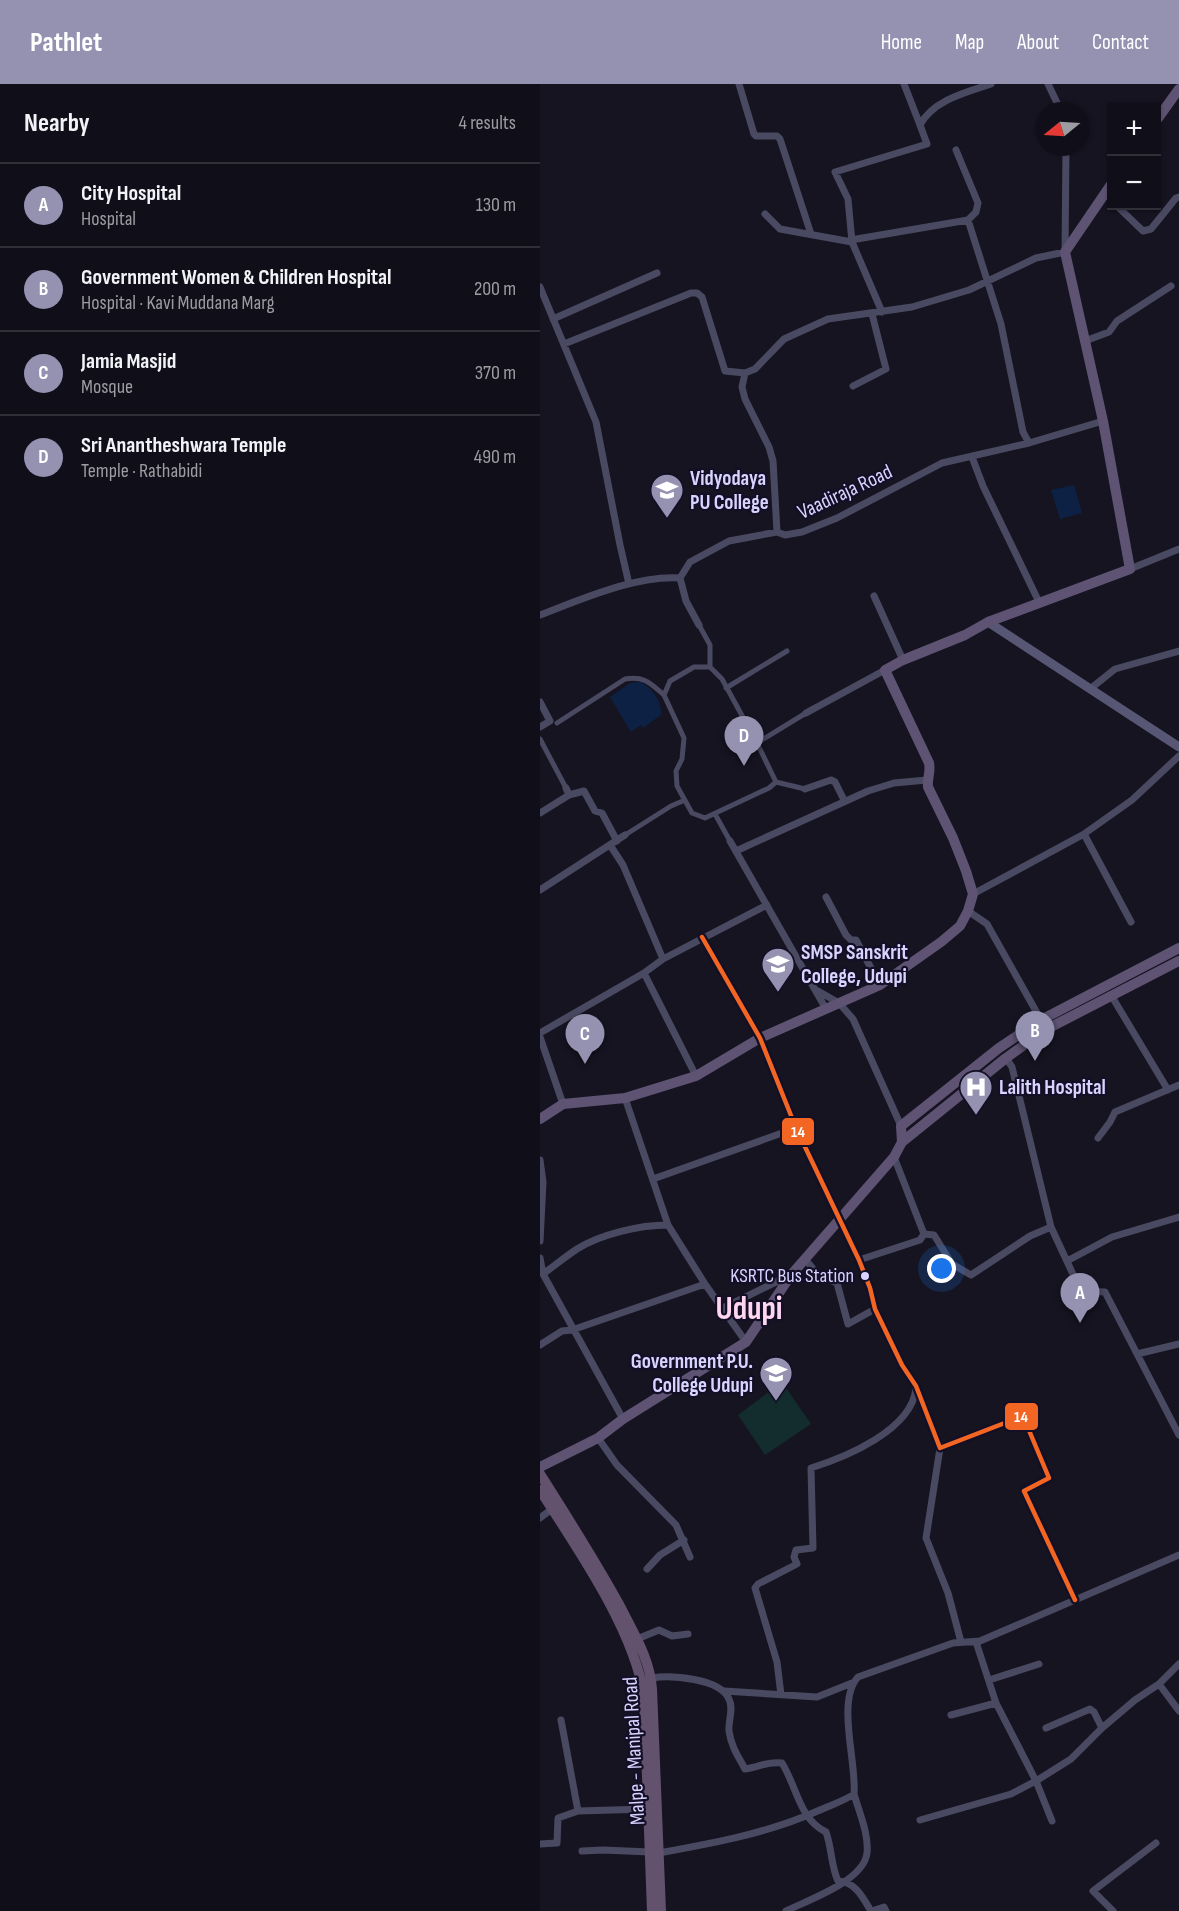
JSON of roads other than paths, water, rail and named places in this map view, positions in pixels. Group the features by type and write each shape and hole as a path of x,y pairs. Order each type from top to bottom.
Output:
{"highway":[{"name":"Malpe - Manipal Road","path":"540,1474 601,1572 637,1639 649,1667 654,1852 652,1911"},
{"name":"Malpe - Manipal Road","path":"540,1491 604,1595 636,1662 644,1696 648,1809 661,1911"}],"main road":[{"path":"1161,115 1179,89"},
{"path":"540,1119 563,1104 625,1098 696,1076 760,1038 880,986 960,926 973,894 962,860 928,787 929,763 885,670 903,660 965,635 988,622 1130,569 1103,421 1065,252 1107,195"},
{"path":"988,622 1179,747"},
{"path":"902,1142 901,1126 999,1048 1041,1020 1179,948"},
{"path":"540,1467 598,1438 623,1419 746,1342 791,1275 894,1157 902,1142 1006,1058 1046,1030 1179,961"}],"street":[{"path":"739,84 754,134 756,136 777,136 780,139 811,234"},
{"path":"882,312 851,241 848,199 835,172 927,144 904,84"},
{"path":"920,125 925,116 954,96 991,84"},
{"path":"1048,84 1057,102"},
{"path":"765,214 780,229 851,241 968,220 976,212 978,203 956,150"},
{"path":"564,344 691,293 697,293 702,297 725,371 745,373 755,369 784,339 828,319 912,307 959,293 1036,258 1065,252 1066,156"},
{"path":"1121,210 1143,231 1151,229 1179,197"},
{"path":"968,220 1001,324 1023,432 1029,443"},
{"path":"553,319 657,273"},
{"path":"1085,341 1109,332 1117,321 1171,286"},
{"path":"540,287 596,422 629,584"},
{"path":"853,386 886,369 872,314"},
{"path":"745,373 742,387 773,461 777,532"},
{"name":"Vaadiraja Road","path":"680,578 690,562 729,541 777,532 785,535 802,532 837,518 942,463 972,458 1103,421"},
{"path":"972,458 983,486 1039,602"},
{"path":"1130,569 1179,549"},
{"path":"540,615 629,584 665,577 680,578 686,600 710,645 710,667 726,688 758,743 776,782"},
{"path":"874,596 903,660"},
{"path":"726,688 788,651"},
{"path":"1090,689 1115,669 1179,651"},
{"path":"664,695 670,681 683,672 693,667 710,667"},
{"path":"758,743 806,713 885,670"},
{"path":"557,723 626,679 638,677 649,682 664,695 684,738 682,759 676,771 677,786 692,813 705,818 769,788 776,782"},
{"path":"540,702 549,721 540,727"},
{"path":"540,739 567,791"},
{"path":"973,894 1084,834 1132,800 1179,756"},
{"path":"776,782 805,789 831,780 835,782 844,800"},
{"path":"736,851 844,800 894,783 927,780"},
{"path":"540,813 567,791 584,791 595,811 602,813 663,959"},
{"path":"540,890 671,806 685,800"},
{"path":"715,814 826,1009"},
{"path":"1084,834 1131,922"},
{"path":"825,897 846,935 851,940 856,940 880,986"},
{"path":"563,1104 540,1035 644,973 663,959 767,905"},
{"path":"968,911 987,924 1041,1020"},
{"path":"702,937 760,1038 796,1128 860,1260 875,1309 902,1365 916,1386 940,1448 926,1538 948,1593 961,1642"},
{"path":"644,973 696,1076"},
{"path":"814,988 839,1004 853,1019 901,1126"},
{"path":"1111,995 1168,1090"},
{"path":"1006,1058 1012,1067 1051,1227 1078,1285 1086,1291 1105,1292 1179,1435"},
{"path":"1098,1138 1115,1112 1179,1085"},
{"path":"625,1098 668,1225 705,1284 746,1342"},
{"path":"653,1179 796,1128"},
{"path":"894,1157 924,1234"},
{"path":"540,1160 543,1182 540,1241"},
{"path":"1067,1261 1112,1237 1179,1217"},
{"path":"541,1269 594,1241 648,1225 668,1225"},
{"path":"924,1234 934,1235 952,1264 971,1275 1030,1236 1051,1227"},
{"path":"860,1260 920,1240 924,1234"},
{"path":"540,1258 541,1269 572,1330 623,1419"},
{"path":"805,1259 819,1276 837,1283 848,1324 875,1309"},
{"path":"723,1308 791,1275"},
{"path":"540,1345 562,1330 572,1330 705,1284"},
{"path":"1137,1354 1179,1344"},
{"path":"781,1695 777,1662 755,1588 758,1584 797,1564 794,1557 796,1550 813,1548 811,1468 837,1460 894,1427 915,1400 916,1386"},
{"path":"940,1448 1023,1416 1049,1478 1024,1491 1076,1600"},
{"path":"598,1438 617,1465 676,1525 690,1557"},
{"path":"540,1518 552,1509"},
{"path":"647,1569 660,1555 684,1540"},
{"path":"651,1678 665,1676 699,1680 724,1691 817,1697 852,1683 865,1674 961,1642 976,1642 1179,1555"},
{"path":"637,1639 659,1630 672,1636 688,1634"},
{"path":"976,1642 996,1703 1036,1781 1052,1821"},
{"path":"989,1680 1039,1664"},
{"path":"920,1820 1011,1794 1036,1781 1071,1759 1102,1728 1135,1700 1159,1684 1179,1664"},
{"path":"786,1911 847,1882 861,1867 867,1854 865,1834 854,1794 847,1714 852,1683"},
{"path":"1159,1684 1179,1711"},
{"path":"724,1691 729,1699 731,1712 729,1729 733,1749 745,1769 758,1768 771,1761 782,1763 807,1816 817,1828 826,1832 833,1871 838,1881 847,1882 859,1891 871,1911 884,1907 885,1911"},
{"path":"951,1715 996,1703"},
{"path":"1046,1728 1090,1709 1102,1728"},
{"path":"561,1720 578,1811"},
{"path":"582,1851 654,1852 708,1845 770,1829 807,1816 854,1794"},
{"path":"540,1844 557,1843 558,1818 578,1811 648,1809"},
{"path":"1113,1911 1094,1891 1156,1843"}],"water":[{"path":"1074,485 1082,513 1060,519 1051,490"},
{"path":"640,682 648,687 655,696 660,705 661,715 643,728 641,725 631,732 610,697 630,683"}],"place":[{"name":"Vidyodaya PU College","path":"667,519"},
{"name":"Sri Anantheshwara Temple","path":"744,766"},
{"name":"SMSP Sanskrit College, Udupi","path":"778,993"},
{"name":"Government Women & Children Hospital","path":"1035,1061"},
{"name":"Jamia Masjid","path":"585,1064"},
{"name":"Lalith Hospital","path":"976,1116"},
{"name":"KSRTC Bus Station","path":"865,1276"},
{"name":"City Hospital","path":"1080,1323"},
{"name":"Government P.U. College Udupi","path":"776,1402"}],"district":[{"name":"Udupi","path":"749,1309"}]}
